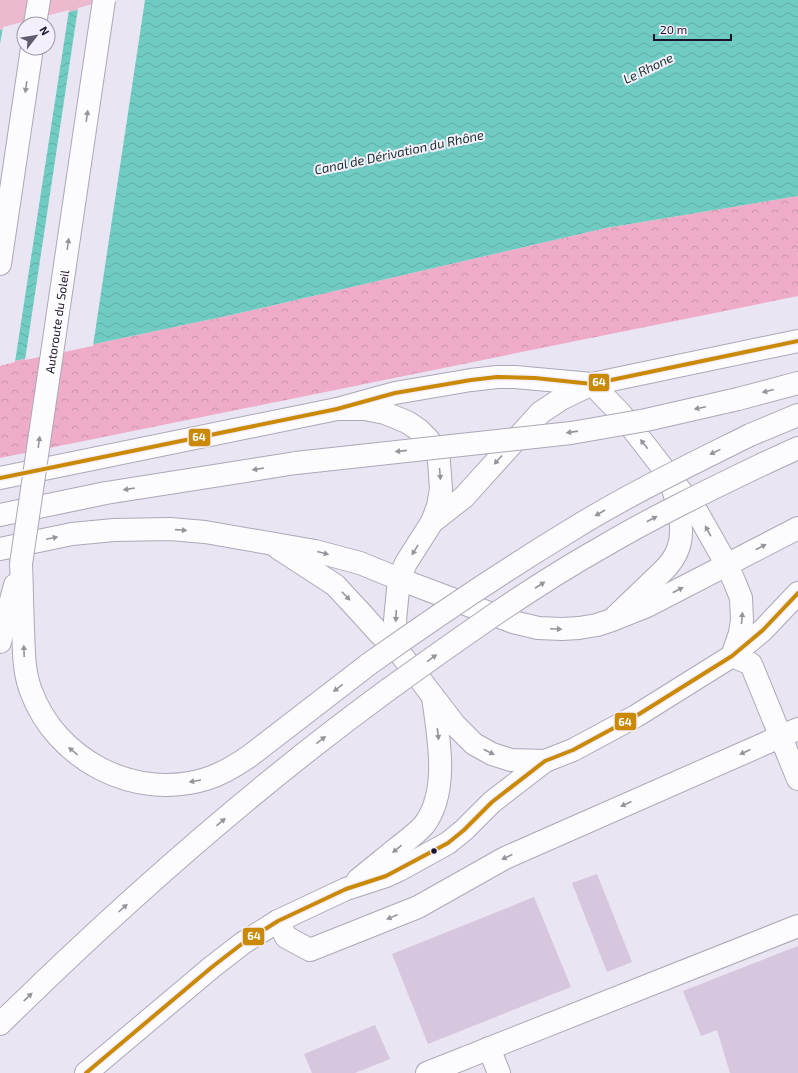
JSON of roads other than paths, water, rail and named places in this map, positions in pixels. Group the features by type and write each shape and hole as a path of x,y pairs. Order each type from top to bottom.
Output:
{"main road":[{"path":"36,16 39,0"},
{"name":"Autoroute du Soleil","path":"0,642 21,564 104,0"},
{"path":"0,264 31,56"},
{"path":"432,522 464,497 540,413 592,384 798,341"},
{"path":"0,478 337,409 395,393 471,380 497,377 535,378 592,384 621,414 697,512 727,565 741,598 742,608 740,633 732,656"},
{"path":"0,515 106,493 296,463 571,432 646,420 738,399 798,383"},
{"path":"337,409 365,409 385,413 407,422 419,430 428,439 435,449 439,461 441,489 432,522 406,563 399,579 395,620 399,652"},
{"path":"21,564 24,664 30,690 37,706 54,733 78,755 100,769 114,775 149,784 176,785 205,779 231,768 251,755 369,664 446,610 572,529 675,472 750,435 798,415"},
{"path":"0,1024 90,938 237,808 317,744 458,639 572,565 647,522 762,464 798,448"},
{"path":"612,620 664,570 672,561 678,550 681,525 668,474"},
{"path":"0,549 72,534 114,530 144,529 204,532 315,551 360,563 514,622 538,628 579,628 612,620 647,606 798,528"},
{"path":"269,542 335,585 378,632 399,652 456,725 474,744 492,754 511,760 545,761"},
{"path":"86,1073 212,967 243,943 278,921 346,889 386,876 448,843 464,830 492,802 545,761 573,750 636,716 732,656 763,630 798,593"},
{"path":"732,656 751,664 789,733 798,779"},
{"path":"346,889 413,835 424,824 434,805 440,775 441,757 433,695"},
{"path":"278,921 286,937 310,950 418,907 505,858 789,733"},
{"path":"427,1073 798,926"},
{"path":"489,1048 499,1073"}],"water":[{"path":"115,0 798,0 798,196 606,228 231,315 0,364 0,30 16,26 16,56 56,56 56,16 54,16"}],"water label":[{"name":"Le Rhone","path":"648,68"},
{"name":"Canal de Dérivation du Rhône","path":"399,152"}]}
